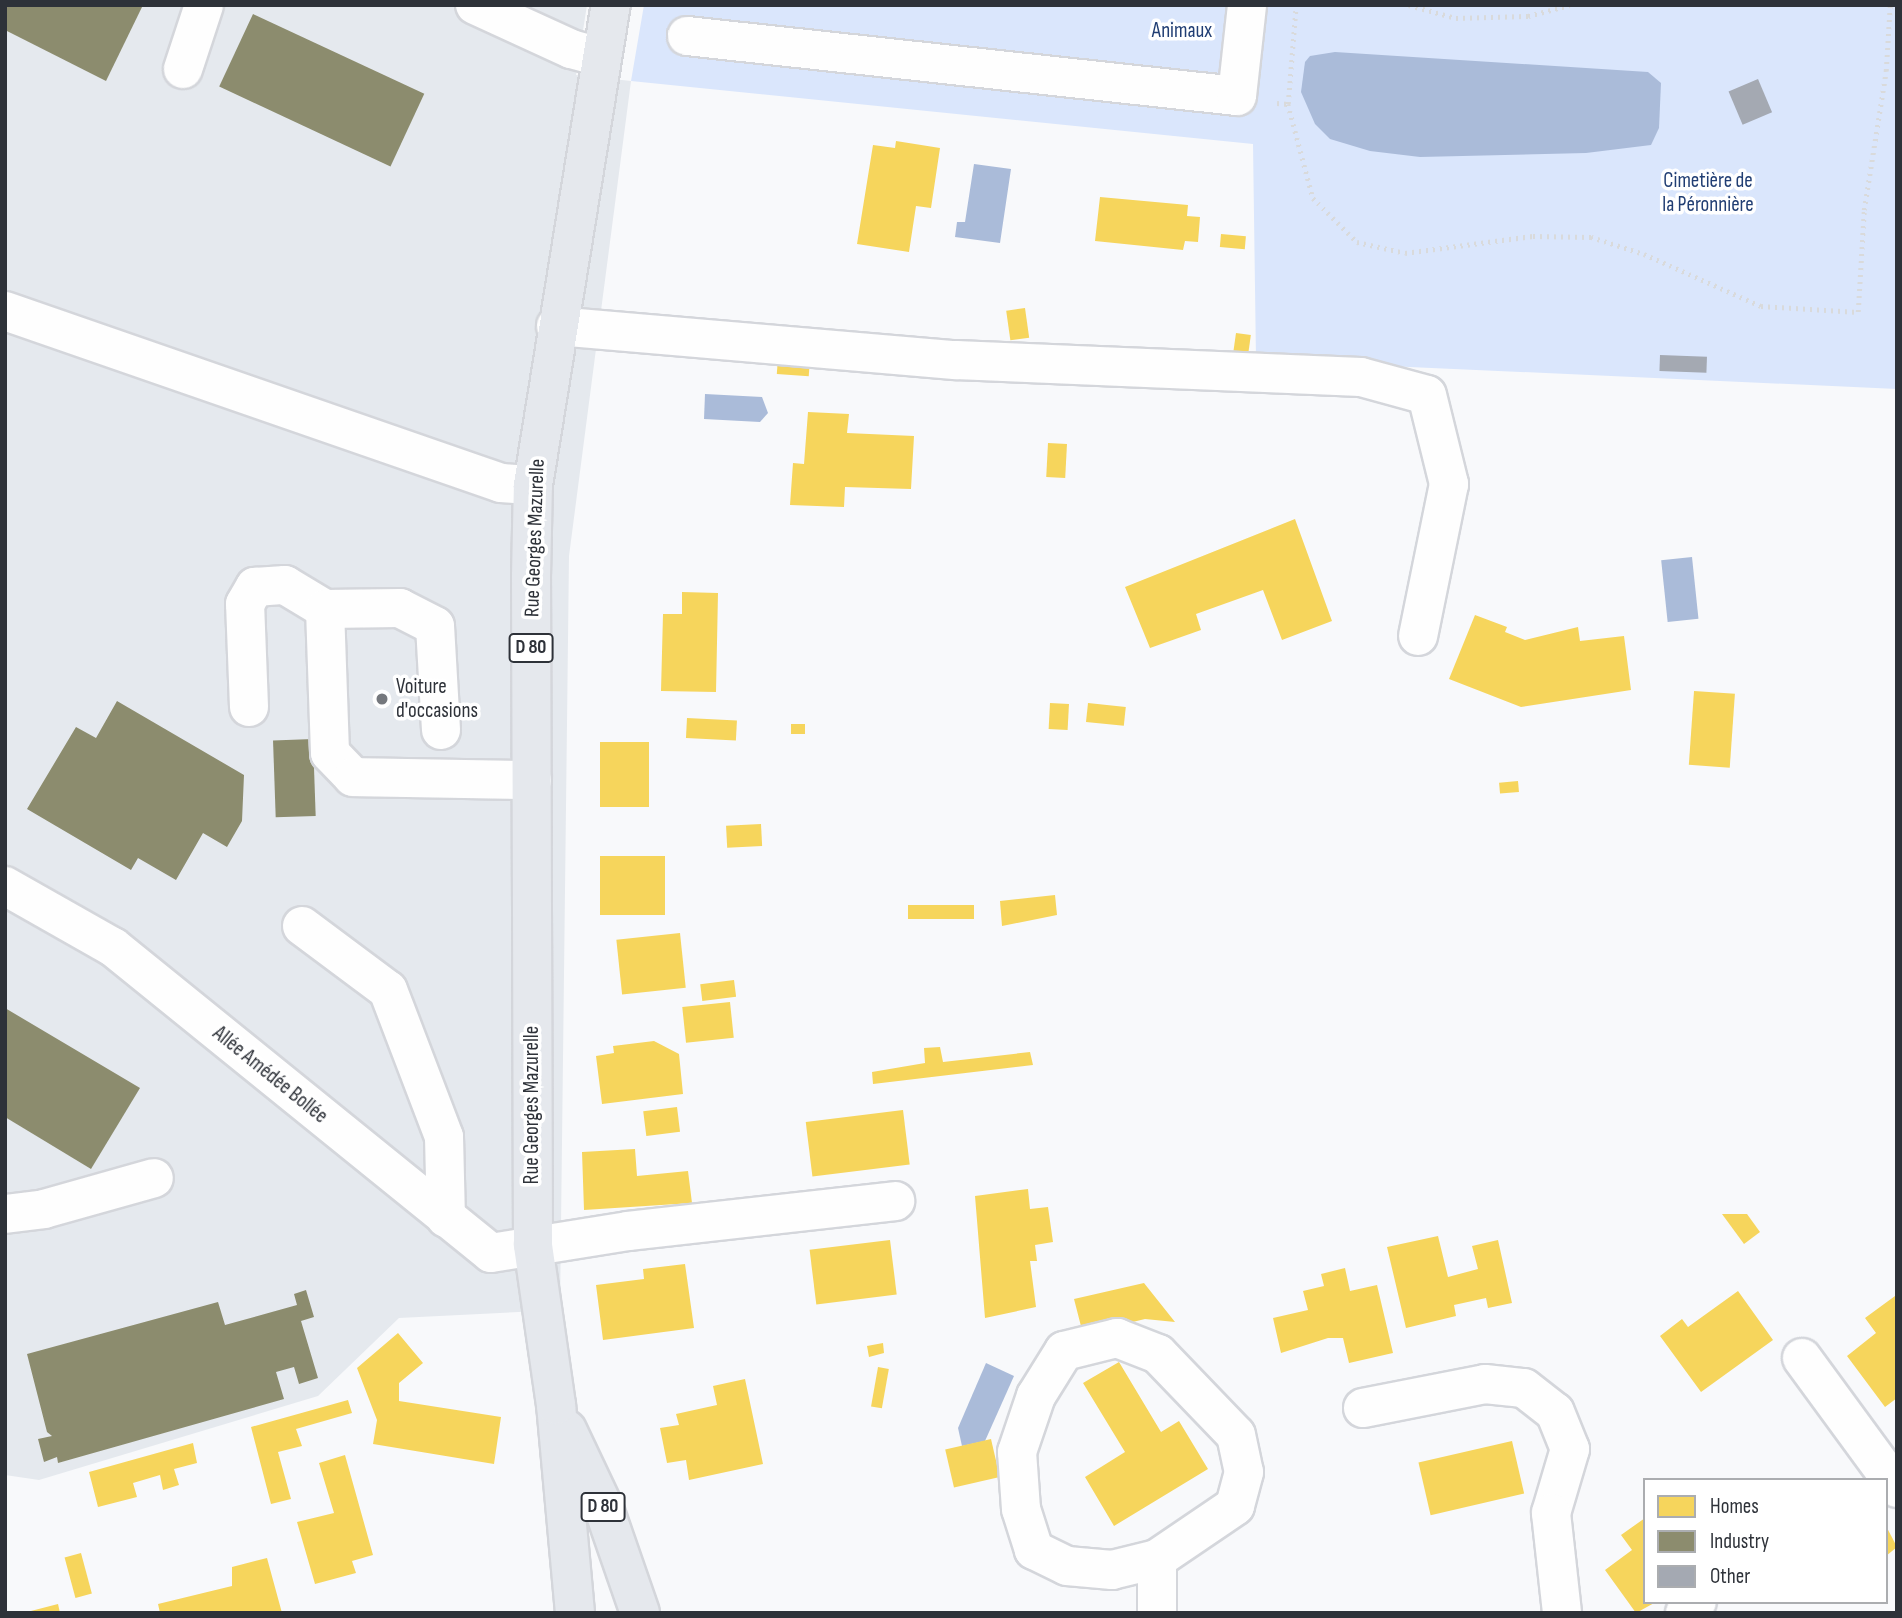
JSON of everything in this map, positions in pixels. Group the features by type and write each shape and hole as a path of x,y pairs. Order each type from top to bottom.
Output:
{"main road":[{"name":"Rue Georges Mazurelle","path":"533,1245 533,485 556,326 611,5"},
{"name":"D 80","path":"533,1245 556,1405 575,1613"},
{"name":"D 80","path":"556,1405 603,1506 640,1613"}],"street":[{"path":"183,69 204,5"},
{"path":"475,5 570,49 601,57"},
{"path":"687,36 1237,96 1247,5"},
{"path":"5,311 501,483 533,485"},
{"path":"556,326 956,360 1361,377 1427,395 1449,484 1418,636"},
{"path":"249,708 245,604 255,587 285,585 325,609 400,608 435,626 441,730"},
{"path":"325,609 330,753 353,777 532,780"},
{"name":"Allée Amédée Bollée","path":"5,886 113,947 491,1253 533,1245 895,1201"},
{"path":"302,926 388,990 444,1137 446,1218"},
{"path":"5,1214 44,1209 154,1178"},
{"path":"1117,1338 1158,1354 1236,1434 1244,1472 1235,1506 1157,1559 1112,1570 1067,1566 1034,1550 1021,1509 1017,1452 1036,1396 1064,1351 1117,1338"},
{"path":"1802,1358 1897,1488"},
{"path":"1363,1408 1485,1384 1524,1388 1555,1412 1570,1449 1551,1513 1562,1613"},
{"path":"1157,1559 1157,1613"}],"path":[{"path":"1296,5 1288,104 1313,198 1357,242 1405,253 1533,236 1591,237 1644,254 1761,306 1858,312 1864,211 1886,71 1890,5"},
{"path":"1409,5 1456,18 1528,16 1570,5"},
{"path":"1237,96 1288,104"}],"shaded area":[{"path":"5,5 587,5 576,75 631,81 569,556 560,1310 399,1318 318,1396 39,1480 5,1475"},
{"path":"1335,52 1648,72 1661,83 1659,128 1651,145 1586,153 1420,157 1370,151 1330,139 1315,124 1301,92 1305,62 1310,56"},
{"path":"974,164 1011,169 1000,243 955,237 957,222 965,222"},
{"path":"705,394 762,397 768,413 760,422 704,419"},
{"path":"1692,557 1698,619 1668,622 1661,560"},
{"path":"986,1363 1014,1376 985,1441 962,1446 958,1428"}],"green space":[{"name":"Cimetière de la Péronnière","path":"644,5 1897,5 1897,389 1256,360 1253,144 631,81"}],"building: Homes":[{"path":"896,141 940,148 931,208 916,206 909,252 857,244 873,145 895,148"},
{"path":"1100,197 1188,205 1187,216 1200,217 1198,242 1185,241 1183,250 1095,241"},
{"path":"1221,234 1246,236 1245,249 1220,247"},
{"path":"1025,308 1029,338 1010,340 1006,311"},
{"path":"1236,333 1251,335 1248,356 1233,354"},
{"path":"778,357 810,359 809,376 777,374"},
{"path":"808,412 849,414 847,433 914,436 911,489 845,487 844,507 790,505 793,463 804,464"},
{"path":"1048,443 1067,444 1065,478 1046,477"},
{"path":"1295,519 1332,621 1282,640 1263,590 1196,614 1201,630 1150,648 1125,587"},
{"path":"682,592 718,593 716,692 661,691 663,614 682,614"},
{"path":"1475,615 1507,627 1505,632 1525,640 1578,627 1580,641 1624,636 1631,690 1521,707 1449,679"},
{"path":"1694,691 1735,694 1730,768 1689,765"},
{"path":"1050,703 1069,704 1068,730 1049,729"},
{"path":"1088,703 1126,707 1124,726 1086,722"},
{"path":"687,718 737,721 736,741 686,738"},
{"path":"791,724 805,724 805,734 791,734"},
{"path":"600,742 649,742 649,807 600,807"},
{"path":"1518,781 1519,792 1500,794 1499,783"},
{"path":"761,824 762,846 727,848 726,826"},
{"path":"600,856 665,856 665,915 600,915"},
{"path":"1055,895 1057,915 1002,926 1000,901"},
{"path":"908,905 974,905 974,919 908,919"},
{"path":"680,933 686,988 622,994 616,940"},
{"path":"734,980 736,997 702,1001 700,984"},
{"path":"730,1002 734,1038 686,1043 682,1007"},
{"path":"654,1041 679,1054 683,1094 602,1104 596,1056 614,1053 613,1046"},
{"path":"940,1047 943,1062 1030,1052 1033,1065 873,1084 872,1072 925,1063 924,1048"},
{"path":"677,1107 680,1132 646,1136 643,1111"},
{"path":"903,1110 910,1165 812,1177 806,1122"},
{"path":"635,1149 637,1176 688,1171 692,1203 584,1210 582,1152"},
{"path":"1028,1189 1030,1209 1048,1207 1053,1242 1035,1245 1037,1261 1030,1261 1036,1307 985,1318 975,1196"},
{"path":"1722,1214 1747,1214 1760,1232 1744,1244"},
{"path":"1438,1236 1448,1277 1478,1269 1472,1246 1498,1240 1512,1303 1488,1308 1486,1298 1454,1305 1456,1316 1406,1328 1387,1247"},
{"path":"890,1240 897,1295 816,1304 810,1250"},
{"path":"685,1264 694,1328 603,1340 596,1285 644,1279 643,1269"},
{"path":"1345,1268 1350,1291 1377,1285 1393,1353 1349,1363 1343,1338 1328,1338 1281,1353 1273,1318 1308,1310 1303,1291 1324,1286 1321,1274"},
{"path":"1144,1283 1175,1322 1145,1319 1083,1334 1074,1299"},
{"path":"1738,1291 1773,1340 1701,1392 1660,1336 1682,1319 1688,1327"},
{"path":"1895,1296 1897,1398 1885,1407 1847,1356 1876,1333 1865,1318"},
{"path":"398,1333 423,1363 399,1383 399,1401 501,1417 494,1464 373,1444 377,1420 357,1368"},
{"path":"883,1343 884,1353 869,1357 867,1346"},
{"path":"1119,1362 1161,1432 1179,1421 1208,1469 1114,1526 1085,1477 1125,1452 1083,1383"},
{"path":"878,1367 889,1369 882,1408 871,1406"},
{"path":"745,1379 763,1464 689,1480 686,1460 667,1463 660,1428 679,1425 676,1414 717,1405 713,1386"},
{"path":"348,1400 352,1413 296,1429 302,1446 278,1452 291,1499 271,1504 251,1427"},
{"path":"991,1439 1000,1477 954,1488 945,1450"},
{"path":"1512,1441 1524,1494 1431,1515 1418,1463"},
{"path":"193,1443 197,1463 174,1469 179,1485 163,1490 160,1475 133,1483 137,1497 98,1507 89,1472"},
{"path":"345,1455 373,1555 352,1561 356,1573 315,1584 297,1522 334,1513 319,1463"},
{"path":"1643,1519 1643,1604 1652,1604 1636,1613 1605,1570 1632,1550 1621,1535"},
{"path":"1888,1530 1897,1547 1888,1554"},
{"path":"81,1553 92,1594 75,1598 65,1557"},
{"path":"267,1558 282,1613 160,1613 158,1604 232,1586 232,1567"},
{"path":"58,1604 60,1613 27,1613 27,1612"}],"building: Industry":[{"path":"7,5 143,5 106,81 5,30"},
{"path":"253,14 424,94 390,166 219,87"},
{"path":"117,701 244,775 242,821 227,847 203,833 176,880 138,858 131,870 27,809 76,727 96,738"},
{"path":"313,739 316,816 276,817 273,740"},
{"path":"5,1008 140,1088 91,1169 5,1117"},
{"path":"306,1290 314,1317 301,1321 318,1378 299,1384 294,1367 276,1372 284,1399 58,1463 57,1457 44,1462 38,1439 52,1436 47,1432 27,1354 218,1302 225,1325 297,1305 294,1294"}],"building: Other":[{"path":"1758,79 1772,112 1743,125 1729,92"},
{"path":"1660,355 1707,357 1706,373 1659,371"}],"place":[{"name":"Voiture d'occasions","path":"382,699"}],"park label":[{"name":"Animaux","path":"1182,31"}]}
